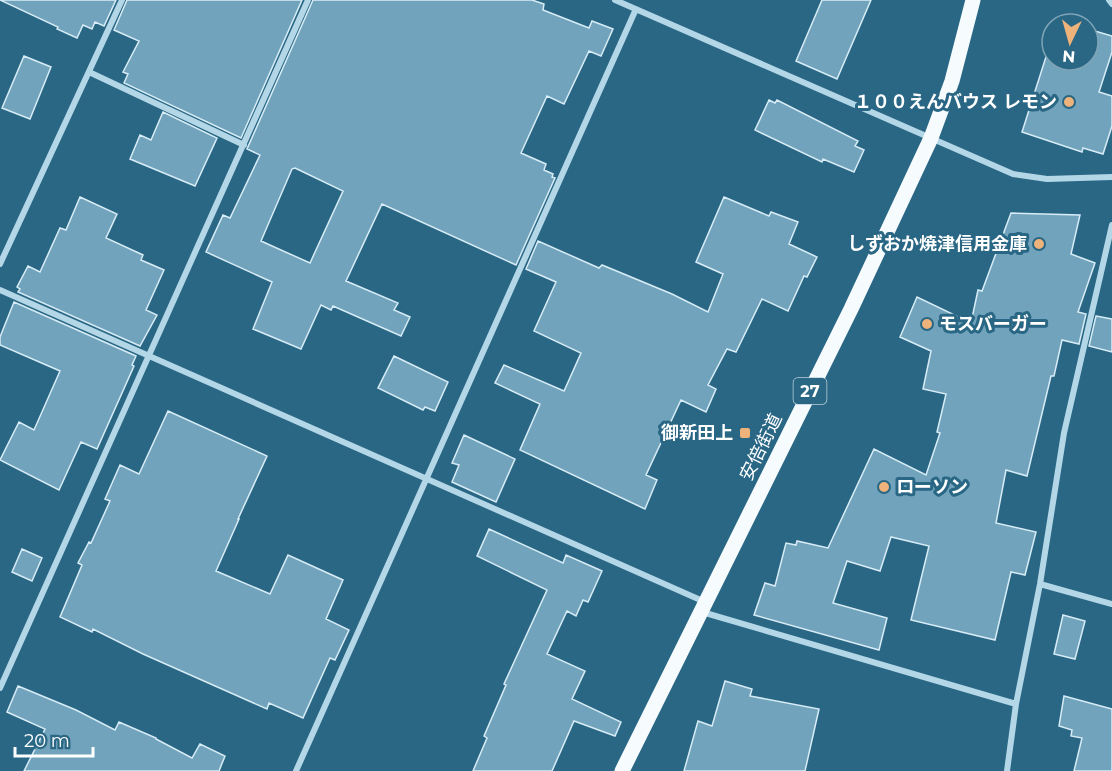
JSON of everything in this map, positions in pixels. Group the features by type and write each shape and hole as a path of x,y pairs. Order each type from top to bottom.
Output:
{"main road":[{"name":"安倍街道","path":"622,771 851,309 931,138 952,81 973,0"}],"street":[{"path":"0,264 122,0"},
{"path":"0,688 308,0"},
{"path":"615,0 1013,174 1047,178 1112,177"},
{"path":"296,771 636,9"},
{"path":"89,72 244,145"},
{"path":"1006,771 1016,704 1040,584 1064,433 1112,225"},
{"path":"0,290 427,479 704,607 1016,704"},
{"path":"1040,584 1112,603"}],"building":[{"path":"0,0 116,0 104,26 95,22 92,29 83,25 77,38"},
{"path":"127,0 302,0 241,138 124,83 128,74 123,72 139,41 114,30"},
{"path":"313,0 532,0 544,4 543,10 589,28 592,21 613,29 601,56 589,51 564,104 547,96 521,153 546,164 544,170 553,174 552,177 555,178 516,265 382,204 346,281 398,303 394,310 410,317 401,336 333,306 331,310 321,305 301,349 253,329 272,282 206,252 223,215 230,218 260,155 247,149","holes":["295,168 343,191 310,263 261,241 292,169"]},
{"path":"822,0 871,0 837,79 796,61"},
{"path":"1100,32 1112,36 1112,52 1099,92 1112,96 1112,126 1103,154 1083,148 1082,152 1022,132 1041,72 1100,72"},
{"path":"24,56 51,67 30,119 2,108"},
{"path":"769,100 775,103 777,100 858,141 855,146 864,150 854,172 823,159 822,162 755,130"},
{"path":"163,112 217,138 195,186 130,159 140,135 151,140"},
{"path":"80,197 117,214 106,238 143,255 141,260 164,270 146,310 157,315 140,346 18,292 20,289 17,287 28,266 40,272 60,228 66,230"},
{"path":"724,197 769,216 771,212 798,222 789,244 817,257 807,277 804,276 788,311 762,299 736,352 727,349 708,385 716,389 706,412 681,400 646,475 657,480 645,509 520,450 540,404 495,383 504,365 564,391 581,353 534,331 556,282 526,269 538,241 599,268 602,265 672,294 708,312 723,274 696,262"},
{"path":"1011,213 1080,215 1071,254 1095,263 1078,312 1086,314 1079,344 1062,340 1027,476 1006,470 996,523 1036,532 1025,575 1011,572 995,640 911,620 929,546 891,537 880,571 847,561 833,603 887,618 879,650 754,615 765,583 775,586 786,543 796,545 797,541 828,548 874,449 926,475 940,433 937,432 946,394 923,389 931,351 900,337 917,297 971,323 978,290 982,291"},
{"path":"14,302 136,356 132,365 134,366 97,449 81,442 59,490 0,460 19,422 34,430 60,371 0,345 0,337"},
{"path":"1096,316 1112,319 1112,352 1089,346"},
{"path":"394,356 448,382 435,411 425,407 423,410 378,388"},
{"path":"168,411 267,456 216,571 270,594 288,555 343,580 326,619 349,630 335,660 330,658 303,718 269,703 267,709 143,654 93,629 92,632 60,617 82,565 78,563 89,542 91,543 110,501 105,499 120,465 139,474"},
{"path":"464,435 515,459 496,502 452,482 459,465 452,463"},
{"path":"489,529 563,563 566,555 602,571 588,602 583,600 576,616 567,611 547,654 585,671 572,699 621,722 615,736 574,721 552,771 473,771 487,738 484,736 506,685 504,684 547,590 477,556"},
{"path":"22,549 42,558 32,581 12,572"},
{"path":"1063,615 1085,621 1075,659 1054,654"},
{"path":"725,681 752,689 750,696 819,709 805,771 684,771 698,721 712,726"},
{"path":"18,686 76,710 115,730 119,722 156,738 192,758 200,744 225,756 219,771 24,771 45,729 7,712"},
{"path":"1064,696 1112,709 1112,771 1074,771 1082,738 1071,736 1072,730 1059,726"}],"place":[{"name":"１００えんバウス レモン","path":"1069,102"},
{"name":"しずおか焼津信用金庫","path":"1039,244"},
{"name":"モスバーガー","path":"927,324"},
{"name":"御新田上","path":"745,433"},
{"name":"ローソン","path":"884,487"}]}
